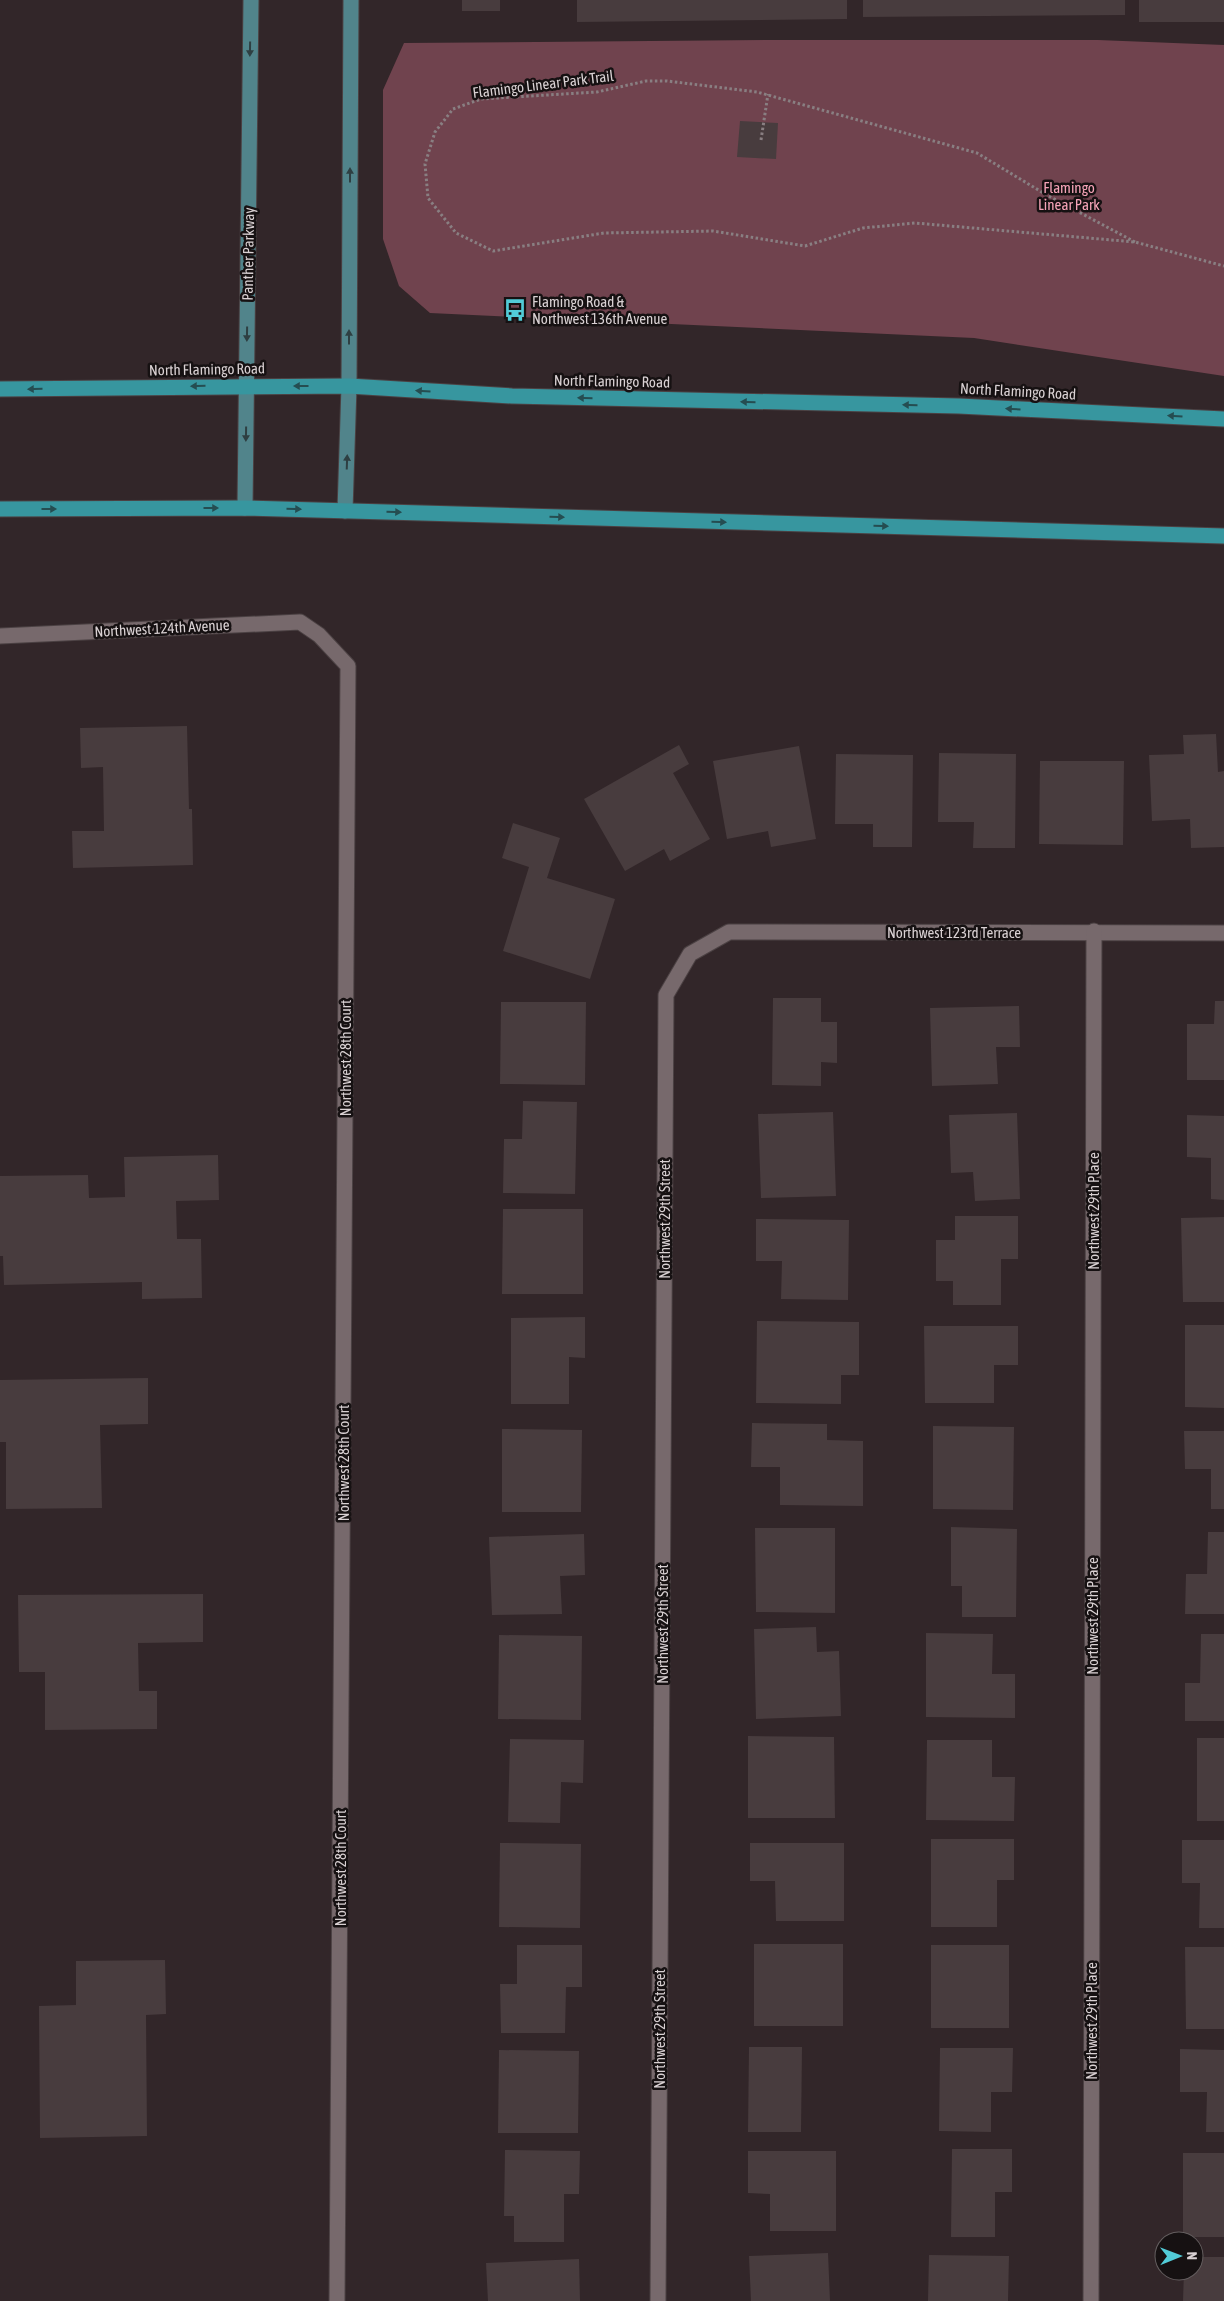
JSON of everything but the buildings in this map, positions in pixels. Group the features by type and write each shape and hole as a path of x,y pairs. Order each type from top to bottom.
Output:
{"highway":[{"name":"North Flamingo Road","path":"0,389 350,386 512,396 959,406 1224,419"},
{"path":"0,509 245,508 1224,536"}],"main road":[{"name":"Panther Parkway","path":"245,508 251,0"},
{"path":"345,511 350,386 350,0"}],"street":[{"name":"Northwest 124th Avenue","path":"0,636 300,622 319,635"},
{"name":"Northwest 28th Court","path":"319,635 348,666 337,2301"},
{"name":"Northwest 123rd Terrace","path":"690,954 729,932 1094,931 1224,933"},
{"name":"Northwest 29th Place","path":"1091,2301 1094,931"},
{"name":"Northwest 29th Street","path":"658,2301 666,995 690,954"}],"path":[{"name":"Flamingo Linear Park Trail","path":"1135,242 1045,194 977,153 768,94 667,81 646,81 597,92 481,100 453,109 435,132 425,164 428,198 456,233 493,250 604,233 703,232 805,246 863,228 915,223 1135,242 1224,266"},
{"path":"761,140 768,94"}],"green space":[{"name":"Flamingo Linear Park","path":"1098,40 1224,45 1224,376 974,338 430,313 399,286 383,239 383,90 404,43"}],"place":[{"name":"Flamingo Road & Northwest 136th Avenue","path":"515,310"}]}
